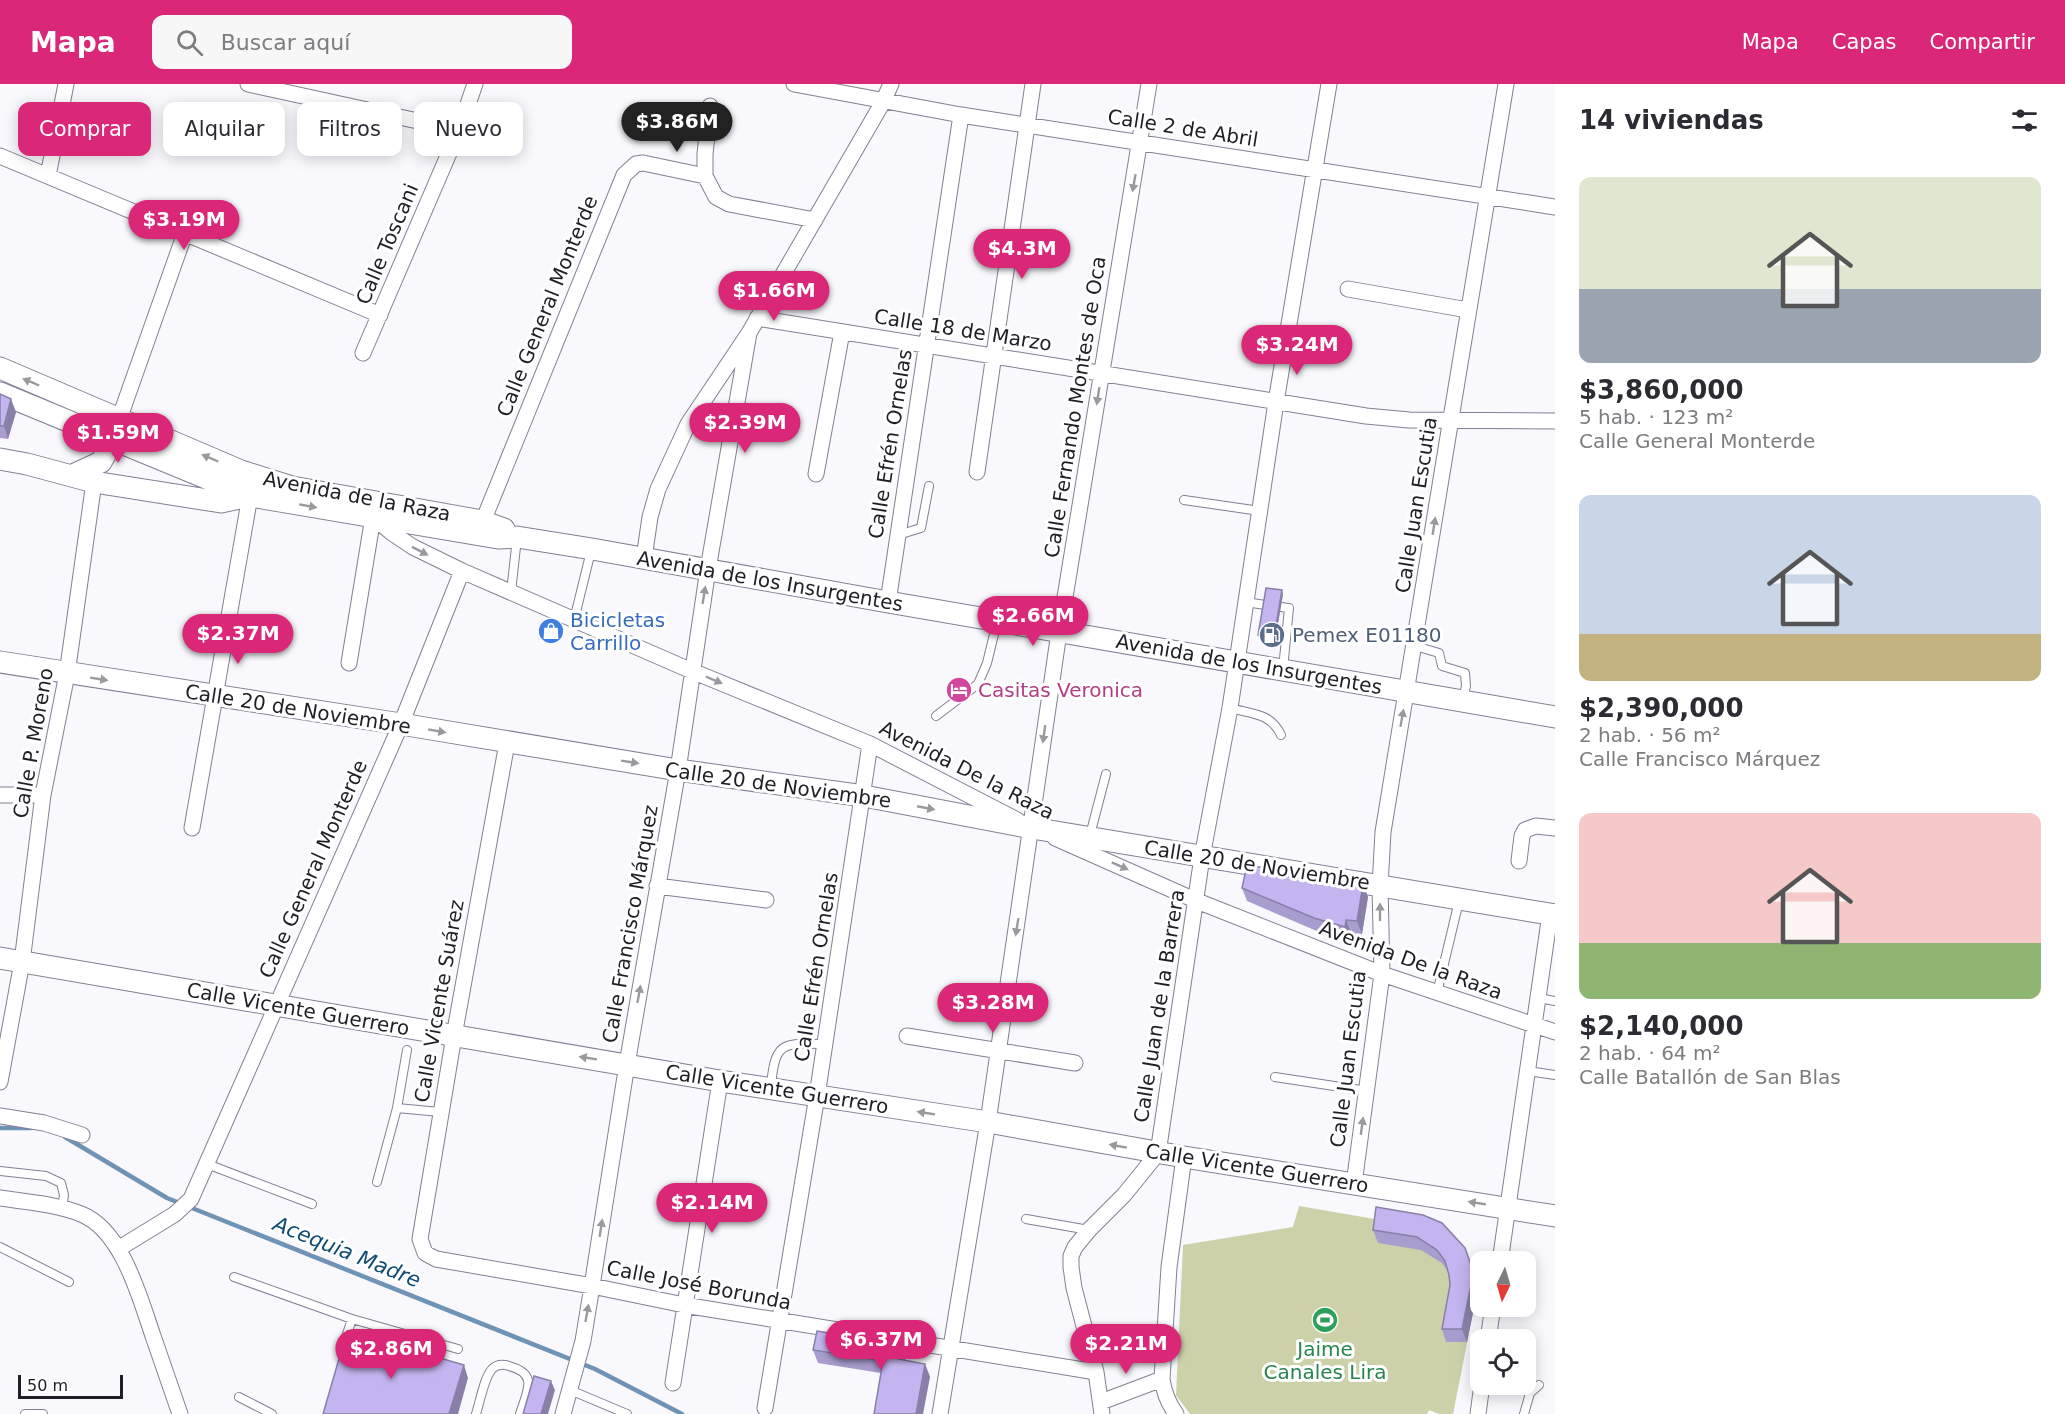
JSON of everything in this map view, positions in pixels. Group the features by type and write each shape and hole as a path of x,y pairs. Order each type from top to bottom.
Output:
{"main road":[{"name":"Avenida de la Raza","path":"0,368 241,471 274,482 480,528"},
{"name":"Avenida de la Raza","path":"0,393 250,496 373,517 480,528"},
{"path":"73,475 101,462 113,441"},
{"path":"0,459 73,475 94,482 221,502 250,496"},
{"name":"Avenida de los Insurgentes","path":"480,528 498,525 517,537 1555,717"},
{"name":"Calle 20 de Noviembre","path":"0,662 678,770 864,796 1032,828 1087,844 1202,857 1553,914"},
{"name":"Calle Vicente Guerrero","path":"0,958 720,1081 988,1122 1158,1153 1555,1216"}],"street":[{"path":"48,176 66,84"},
{"path":"248,84 414,120"},
{"name":"Calle Toscani","path":"469,102 475,84"},
{"path":"644,558 650,516 658,489 688,424 749,333 883,102 891,84"},
{"path":"977,472 1032,84"},
{"name":"Calle Fernando Montes de Oca","path":"940,1414 988,1122 1059,631 1149,84"},
{"name":"Calle Juan de la Barrera","path":"1158,1153 1202,857 1230,708 1276,402 1329,84"},
{"name":"Calle Juan Escutia","path":"1354,1184 1382,974 1380,885 1383,832 1506,84"},
{"name":"Calle 2 de Abril","path":"799,86 961,115 1555,207"},
{"path":"710,106 705,176 711,190 721,201 814,220"},
{"name":"Calle Efrén Ornelas","path":"888,602 961,115"},
{"path":"0,156 380,315"},
{"name":"Calle Toscani","path":"363,353 448,156"},
{"name":"Calle General Monterde","path":"480,528 624,175 636,164 643,163 705,176"},
{"path":"113,441 118,419 185,233"},
{"path":"1348,289 1468,310"},
{"name":"Calle 18 de Marzo","path":"757,318 1390,419 1555,421"},
{"path":"816,474 842,332"},
{"name":"Calle Francisco Márquez","path":"563,1414 583,1341 627,1064 678,770 708,569 749,333"},
{"name":"Calle P. Moreno","path":"0,1082 22,962 43,795 67,674 94,482"},
{"path":"192,828 250,496"},
{"path":"349,663 373,517"},
{"name":"Avenida De la Raza","path":"373,517 413,547 462,571 692,671 870,744 1032,828"},
{"name":"Calle General Monterde","path":"118,1249 175,1214 191,1199 400,724 462,571"},
{"name":"Calle Vicente Suárez","path":"436,1259 425,1253 420,1239 507,743"},
{"name":"Calle Efrén Ornelas","path":"765,1408 817,1096 864,796 870,744"},
{"path":"0,795 43,795"},
{"path":"1519,861 1522,836 1525,830 1536,826 1555,828"},
{"name":"Avenida De la Raza","path":"1087,844 1197,901 1382,974 1555,1032"},
{"path":"657,886 766,900"},
{"path":"1502,1251 1553,914"},
{"path":"907,1036 1075,1063"},
{"path":"673,1383 720,1081"},
{"path":"0,1116 44,1123 82,1135"},
{"path":"1158,1153 1124,1195 1089,1230 1076,1247 1071,1256 1071,1267 1074,1288 1096,1372 1102,1408 1162,1379"},
{"path":"1176,1414 1163,1390 1162,1379 1169,1267 1184,1157"},
{"path":"0,1198 62,1208 82,1214 104,1232 118,1249 132,1275 180,1414"},
{"name":"Calle José Borunda","path":"436,1259 592,1286 684,1305 1096,1372"},
{"path":"1478,1414 1481,1395"}],"lane":[{"path":"897,536 921,528 929,486"},
{"path":"1184,500 1260,511"},
{"path":"511,592 517,537"},
{"path":"574,620 591,549"},
{"path":"1246,602 1265,605"},
{"path":"1281,607 1289,608 1283,670"},
{"path":"936,716 978,684 987,663 997,621"},
{"path":"1415,646 1437,651 1440,654 1442,666 1465,673 1466,686 1463,701"},
{"path":"1230,708 1264,717 1276,723 1281,735"},
{"path":"1087,844 1106,774"},
{"path":"1437,993 1459,898"},
{"path":"1539,999 1555,1001"},
{"path":"771,1089 773,1062 781,1048 793,1043 825,1044"},
{"path":"377,1182 397,1108 407,1050"},
{"path":"1528,1071 1555,1075"},
{"path":"1275,1077 1367,1091"},
{"path":"397,1108 441,1112"},
{"path":"207,1164 312,1204"},
{"path":"0,1171 46,1176 61,1183 64,1194 62,1208"},
{"path":"1026,1219 1089,1230"},
{"path":"0,1248 69,1282"},
{"path":"234,1277 352,1319 458,1349"},
{"path":"342,1350 352,1319"},
{"path":"476,1414 488,1375 493,1368 506,1365 523,1370 529,1378 520,1414"},
{"path":"572,1384 627,1414"},
{"path":"1524,1414 1530,1393 1539,1385"},
{"path":"239,1397 272,1414"},
{"path":"25,1414 43,1414"}],"green space":[{"name":"Jaime Canales Lira","path":"1299,1206 1427,1228 1460,1249 1470,1261 1470,1317 1472,1317 1453,1414 1439,1414 1429,1410 1427,1414 1190,1414 1176,1395 1183,1245 1293,1227"}],"building":[{"path":"0,394 11,399 4,426 0,426"},
{"path":"1266,588 1282,590 1274,637 1258,635"},
{"path":"1247,865 1363,884 1357,921 1346,920 1345,927 1314,918 1242,888"},
{"path":"1376,1207 1423,1215 1442,1223 1465,1248 1470,1262 1470,1290 1462,1329 1442,1329 1450,1285 1445,1261 1437,1250 1417,1237 1373,1230"},
{"path":"347,1331 464,1365 449,1414 323,1414"},
{"path":"817,1331 900,1345 898,1359 925,1364 916,1414 874,1414 883,1361 813,1350"},
{"path":"534,1376 551,1381 541,1414 523,1414"}],"waterway":[{"name":"Acequia Madre","path":"0,1128 31,1128"},
{"name":"Acequia Madre","path":"65,1137 167,1198 595,1369 682,1414"}],"place":[{"name":"Bicicletas Carrillo","path":"551,631"},
{"name":"Pemex E01180","path":"1272,635"},
{"name":"Casitas Veronica","path":"959,690"},
{"name":"Jaime Canales Lira","path":"1325,1320"}]}
